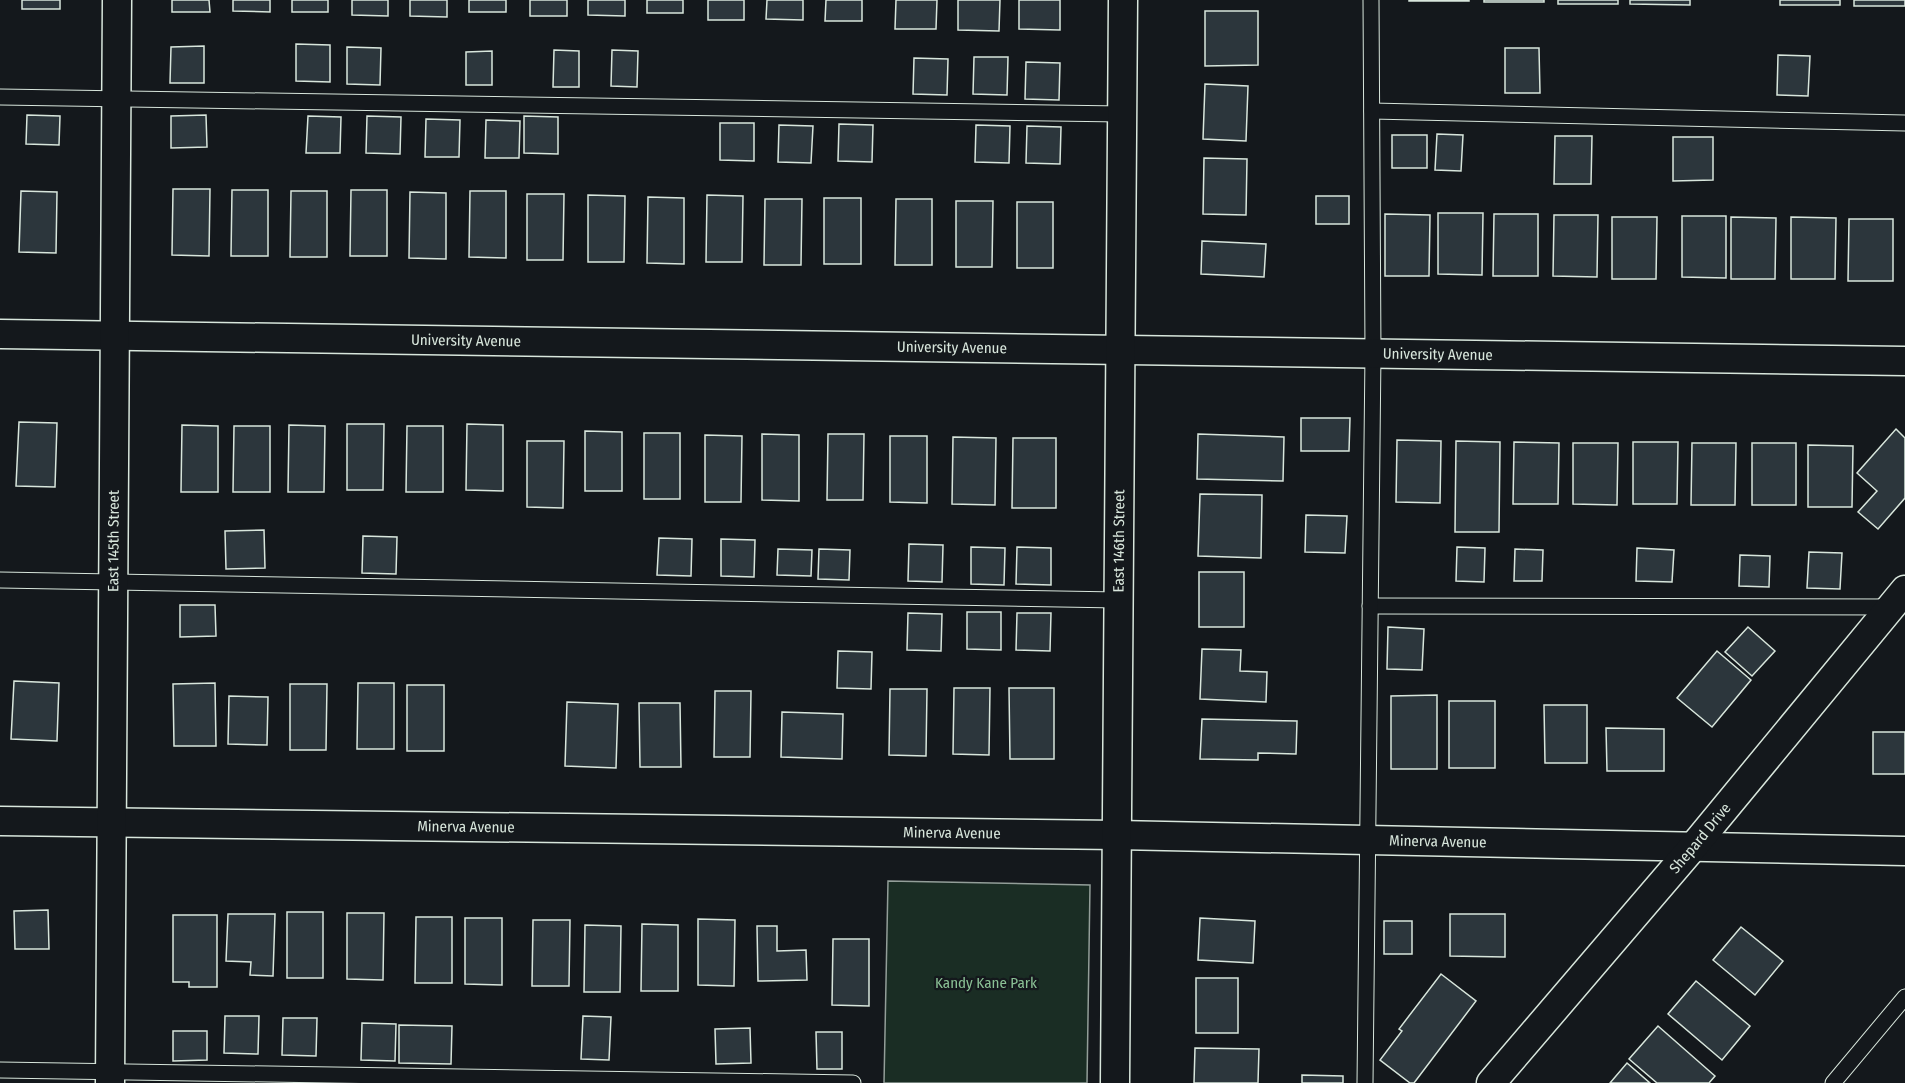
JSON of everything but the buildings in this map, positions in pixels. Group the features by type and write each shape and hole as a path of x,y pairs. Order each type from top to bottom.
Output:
{"street":[{"name":"East 145th Street","path":"110,1077 117,0"},
{"name":"East 146th Street","path":"1115,1083 1123,0"},
{"name":"University Avenue","path":"0,334 1905,361"},
{"name":"Shepard Drive","path":"1491,1083 1900,601"},
{"name":"Minerva Avenue","path":"0,821 1117,836 1905,851"}],"lane":[{"path":"1365,1083 1373,353 1371,0"},
{"path":"0,97 1122,114"},
{"path":"1372,111 1905,123"},
{"path":"0,580 1118,600"},
{"path":"1370,606 1900,601"},
{"path":"1833,1083 1905,997"},
{"path":"0,1070 110,1077 853,1083"}],"green space":[{"name":"Kandy Kane Park","path":"888,881 1090,885 1087,1083 884,1083"}]}
